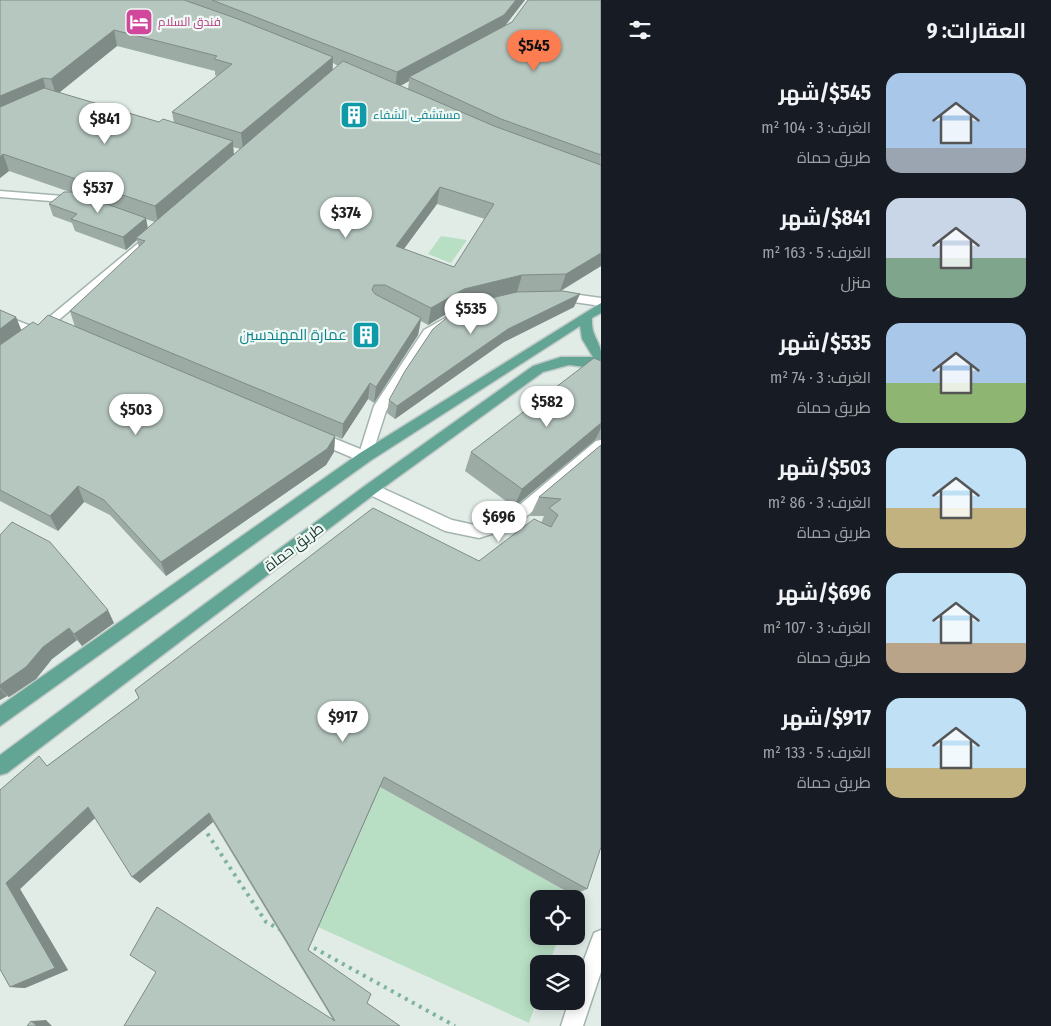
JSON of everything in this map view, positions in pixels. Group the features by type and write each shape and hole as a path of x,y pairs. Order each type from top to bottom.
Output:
{"main road":[{"name":"طريق حماة","path":"0,717 365,457 601,307"},
{"path":"586,316 584,329 589,342 601,358"},
{"name":"طريق حماة","path":"0,766 371,489 538,369 553,362 571,359 601,364"}],"street":[{"path":"0,194 78,200 87,203"},
{"path":"0,318 32,336 54,326 159,229 150,226"},
{"path":"544,296 601,302"},
{"path":"302,430 365,457 379,410 424,331 458,314"},
{"path":"371,489 450,526 468,531 487,531 509,523 601,445"},
{"path":"572,1026 601,940"}],"path":[{"path":"200,823 266,922 291,935"},
{"path":"299,940 455,1026"}],"green space":[{"path":"441,236 467,240 451,263 428,254"},
{"path":"380,787 564,890 530,890 530,945 556,945 552,955 530,955 530,1010 534,1010 529,1023 318,927"}],"building":[{"path":"0,0 184,0 238,19 333,57 241,133 172,112 232,64 214,59 217,56 114,30 51,79 43,78 0,96"},
{"path":"212,0 516,0 504,15 397,72"},
{"path":"528,0 601,0 601,155 501,119 409,77 512,22"},
{"path":"343,61 494,126 601,165 601,253 566,274 522,275 464,289 431,308 385,285 374,285 372,290 375,294 421,318 376,387 370,383 343,424 70,311 145,241 136,238","holes":["440,187 494,204 454,267 396,246"]},
{"path":"44,88 159,122 163,119 233,141 155,206 3,154 0,157 0,107"},
{"path":"64,192 73,192 146,218 123,237 71,219 77,214 49,204"},
{"path":"563,291 580,294 508,329 397,406 389,400 405,371 433,329 455,311 474,302 517,292"},
{"path":"0,310 16,317 0,329"},
{"path":"48,315 335,436 327,449 161,562 104,500 78,486 50,516 0,490 0,345 33,322 38,325"},
{"path":"594,358 601,361 601,423 522,489 471,452"},
{"path":"601,445 601,847 587,889 384,777 308,950 371,994 367,1003 400,1026 124,1026 156,972 130,955 157,907 335,1021 209,813 132,877 88,807 6,883 55,968 10,987 0,969 0,790 39,756 47,766 139,698 135,690 373,508 479,561 534,519 551,527 558,515 549,508 561,499 539,497"},
{"path":"12,522 50,542 108,610 74,634 69,628 43,647 26,667 0,685 0,535"},
{"path":"31,1021 37,1026 27,1026"}],"place":[{"name":"فندق السلام","path":"139,22"},
{"name":"مستشفى الشفاء","path":"354,115"},
{"name":"عمارة المهندسين","path":"366,335"}]}
